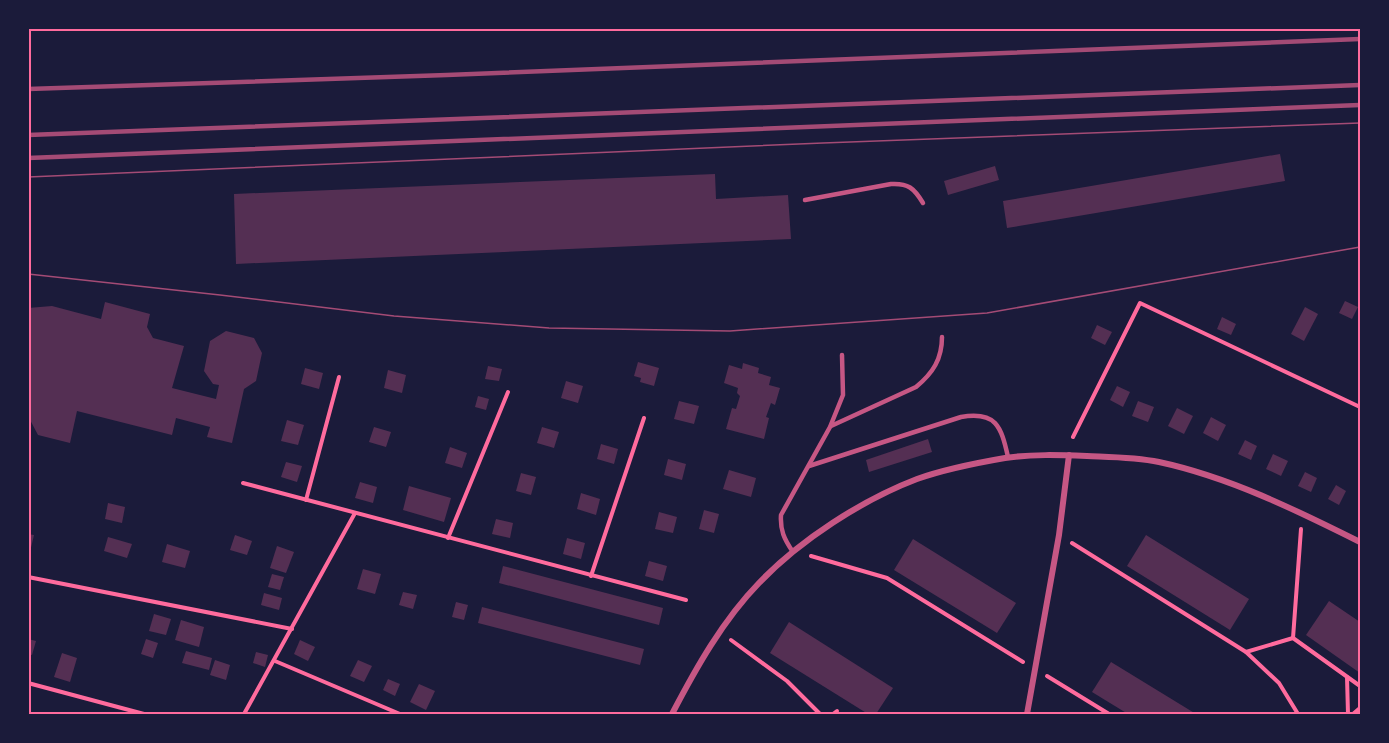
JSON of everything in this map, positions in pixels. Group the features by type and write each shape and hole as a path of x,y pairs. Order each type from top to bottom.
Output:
{"street":[{"path":"1027,714 1059,535 1068,455"},
{"path":"672,714 708,651 731,617 759,583 793,552 872,500 917,479 962,466 1008,457 1068,455 1157,462 1215,478 1302,513 1360,542"}],"lane":[{"path":"805,200 891,183 903,183 914,189 923,203"},
{"path":"830,427 916,387 927,378 936,365 942,351 942,337"},
{"path":"793,552 780,528 781,515 830,427 843,395 842,355"},
{"path":"809,466 976,414 987,416 1001,430 1008,457"}],"path":[{"path":"1074,437 1140,303 1360,407"},
{"path":"306,500 339,376"},
{"path":"448,538 508,392"},
{"path":"591,576 644,418"},
{"path":"243,483 687,600"},
{"path":"244,714 355,513"},
{"path":"1293,638 1302,513"},
{"path":"1059,535 1246,652 1279,683 1298,714"},
{"path":"811,556 887,578 1023,662"},
{"path":"28,577 292,629"},
{"path":"1246,652 1293,638"},
{"path":"1293,638 1360,686"},
{"path":"730,639 787,681 820,714"},
{"path":"275,661 400,714"},
{"path":"1046,676 1109,714"},
{"path":"1347,677 1348,714"},
{"path":"28,683 144,714"},
{"path":"1353,714 1360,708"}],"building":[{"path":"1280,154 1285,181 1007,228 1003,201"},
{"path":"995,166 999,180 948,195 944,181"},
{"path":"715,174 716,199 788,195 791,239 236,264 234,194"},
{"path":"1345,301 1358,307 1352,319 1339,313"},
{"path":"105,302 150,314 147,327 153,338 184,346 172,388 216,399 219,385 213,384 204,371 210,341 226,331 254,338 262,353 256,381 244,389 232,443 207,437 210,427 176,418 172,435 77,411 70,443 38,435 28,416 28,308 52,306 101,319"},
{"path":"1305,307 1318,314 1304,341 1291,334"},
{"path":"1222,317 1236,324 1231,335 1217,329"},
{"path":"1097,325 1112,332 1105,345 1091,338"},
{"path":"638,362 659,368 654,386 640,382 641,378 634,376"},
{"path":"743,363 759,368 758,373 771,377 769,385 780,388 775,405 771,403 766,417 769,418 764,439 726,429 732,408 736,409 740,396 737,393 738,388 724,383 729,365 742,369"},
{"path":"488,366 502,369 499,381 485,379"},
{"path":"305,368 323,373 319,389 301,384"},
{"path":"388,370 406,375 402,393 384,388"},
{"path":"566,381 583,386 578,403 561,398"},
{"path":"1117,386 1130,392 1123,407 1110,400"},
{"path":"478,396 489,399 486,410 475,407"},
{"path":"679,401 699,406 694,424 674,419"},
{"path":"1138,401 1154,407 1148,422 1132,416"},
{"path":"1177,408 1193,416 1184,434 1168,426"},
{"path":"1211,417 1226,425 1218,441 1203,433"},
{"path":"287,420 304,425 298,445 281,441"},
{"path":"374,427 391,432 386,447 369,442"},
{"path":"542,427 559,432 554,448 537,443"},
{"path":"928,439 932,452 869,472 866,460"},
{"path":"1245,440 1257,446 1251,460 1238,454"},
{"path":"601,444 618,449 614,464 597,459"},
{"path":"450,447 467,453 462,468 445,463"},
{"path":"1273,454 1288,461 1281,476 1266,469"},
{"path":"668,459 686,464 682,480 664,475"},
{"path":"286,462 302,466 297,482 281,477"},
{"path":"729,470 756,478 751,497 723,489"},
{"path":"1305,472 1317,478 1311,492 1298,486"},
{"path":"521,473 536,477 531,495 516,491"},
{"path":"360,482 377,487 373,503 355,498"},
{"path":"1336,485 1346,491 1339,505 1328,499"},
{"path":"409,486 451,498 444,522 403,510"},
{"path":"581,493 600,499 596,515 577,509"},
{"path":"108,503 125,507 122,523 105,519"},
{"path":"704,510 719,514 714,533 699,529"},
{"path":"659,512 677,517 673,533 655,529"},
{"path":"496,519 513,523 510,538 492,534"},
{"path":"28,534 34,535 29,556 28,556"},
{"path":"235,535 252,541 247,555 230,550"},
{"path":"1146,535 1249,599 1230,630 1127,566"},
{"path":"108,537 132,544 127,558 104,551"},
{"path":"567,538 585,543 581,559 563,554"},
{"path":"913,539 1016,603 997,633 894,570"},
{"path":"167,544 190,551 185,568 162,562"},
{"path":"277,546 294,552 286,573 270,568"},
{"path":"649,561 667,566 663,581 645,576"},
{"path":"503,566 663,608 659,625 499,583"},
{"path":"363,569 381,574 375,594 357,589"},
{"path":"272,574 284,577 280,590 268,587"},
{"path":"403,592 417,595 413,609 399,605"},
{"path":"264,593 282,598 279,610 261,605"},
{"path":"1329,601 1360,622 1360,673 1306,635"},
{"path":"456,602 468,605 464,620 452,617"},
{"path":"482,607 644,649 640,665 478,623"},
{"path":"154,614 171,619 166,635 149,631"},
{"path":"181,620 204,627 199,647 175,640"},
{"path":"789,622 893,688 876,714 868,714 770,653"},
{"path":"28,639 36,641 32,655 28,654"},
{"path":"146,639 158,643 153,658 141,654"},
{"path":"300,640 315,647 308,661 294,654"},
{"path":"186,651 212,658 209,670 182,663"},
{"path":"256,652 268,655 265,667 253,663"},
{"path":"62,653 77,658 70,682 54,677"},
{"path":"215,660 230,665 226,680 210,675"},
{"path":"358,660 372,666 364,682 350,676"},
{"path":"1111,662 1196,714 1128,714 1092,692"},
{"path":"388,679 400,684 395,696 383,690"},
{"path":"419,684 435,691 426,710 410,702"}],"tram line":[{"path":"28,177 1360,123"},
{"path":"28,274 394,316 549,328 730,331 987,313 1360,247"}],"railway":[{"path":"28,89 1360,39"},
{"path":"28,135 1360,85"},
{"path":"28,158 1360,105"}]}
